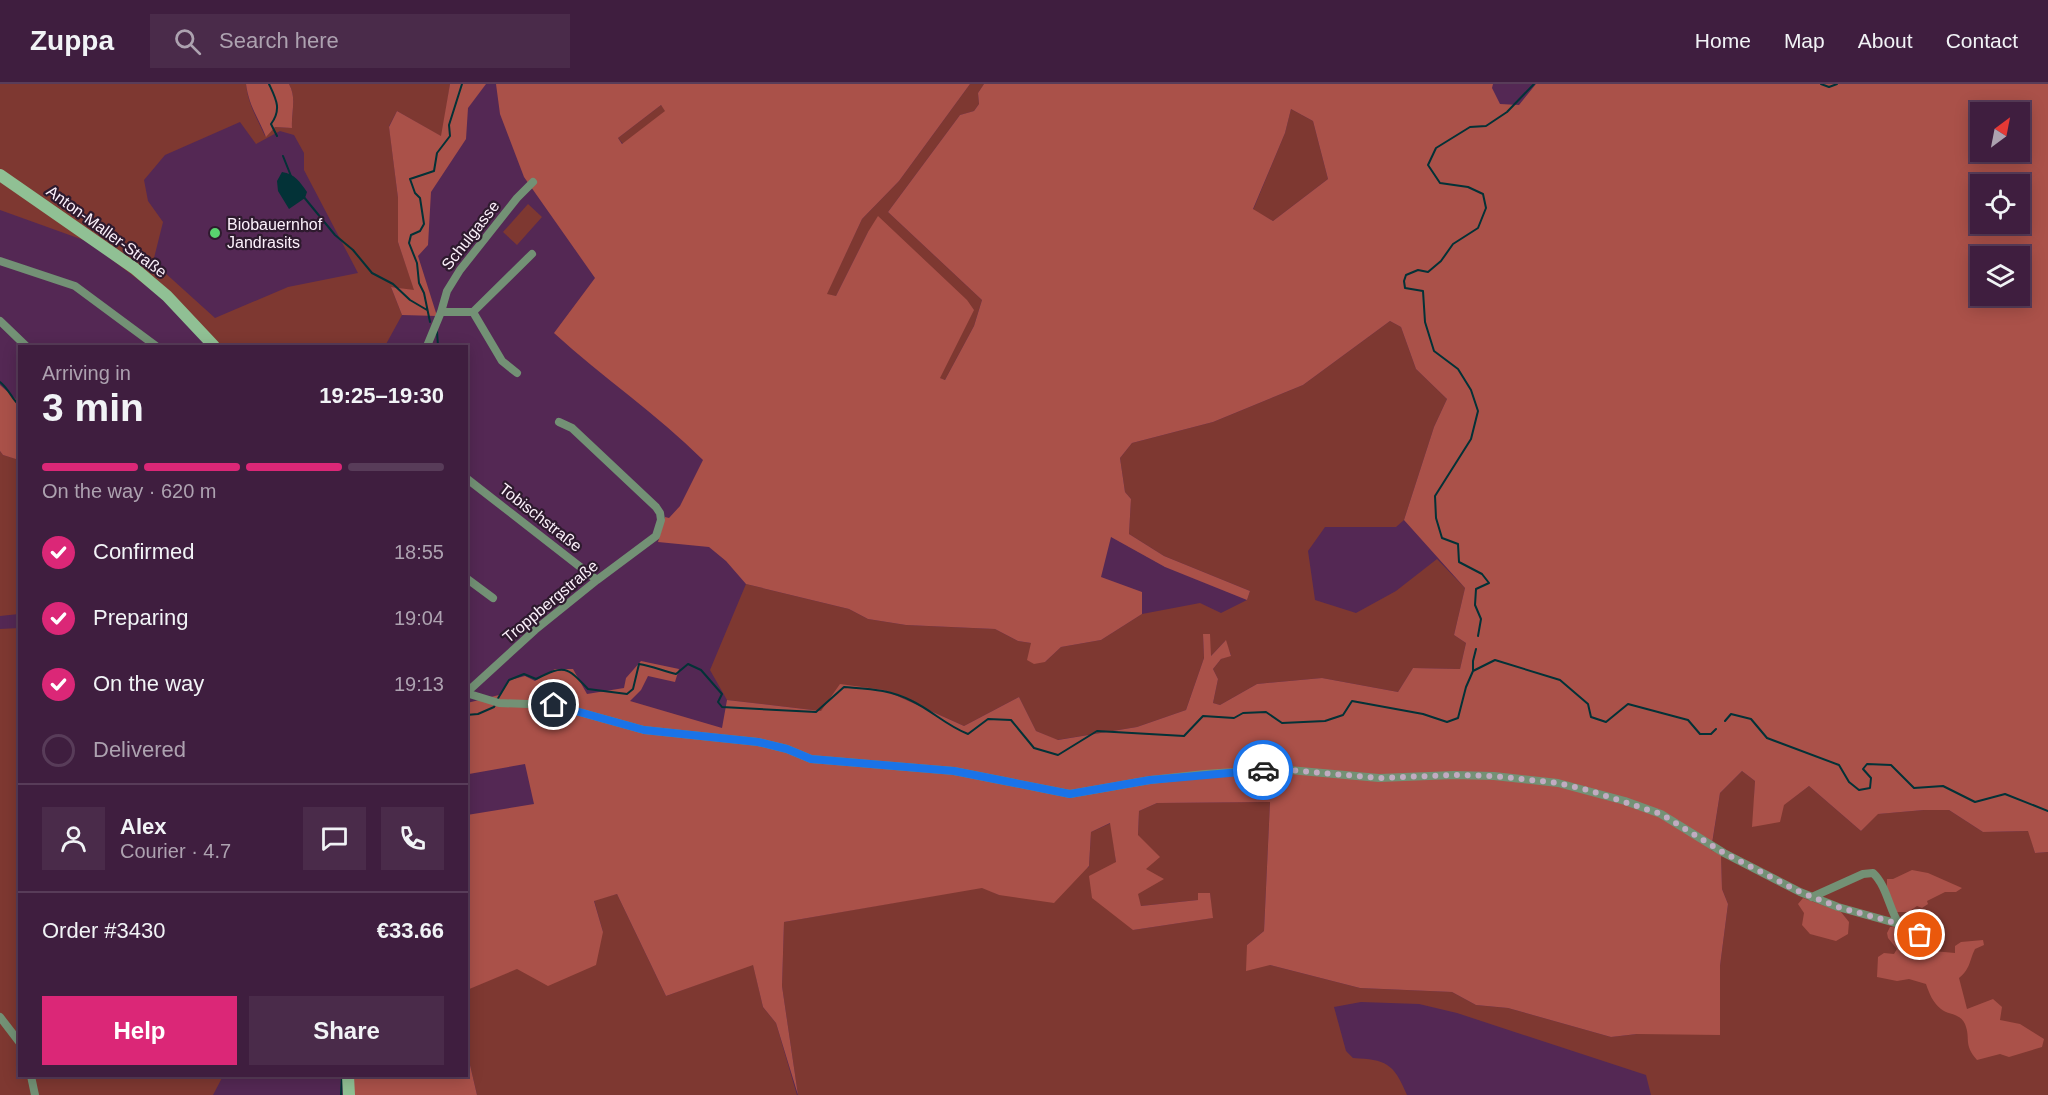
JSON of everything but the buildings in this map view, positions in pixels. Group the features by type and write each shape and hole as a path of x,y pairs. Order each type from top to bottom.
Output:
{"street":[{"name":"Anton-Maller-Straße","path":"0,175 134,268 167,296 213,345"},
{"name":"Schulgasse","path":"427,345 447,291 460,270 517,198 533,182"},
{"path":"441,312 473,312 532,254"},
{"path":"0,261 75,286 155,345"},
{"path":"473,312 502,361 517,373"},
{"path":"0,321 25,345"},
{"name":"Troppbergstraße","path":"468,691 535,630 656,536 661,520 656,507 572,428 559,422"},
{"name":"Tobischstraße","path":"468,480 597,580"},
{"path":"468,579 493,598"},
{"path":"468,694 496,702 554,705 644,730 758,742 787,749 811,759 954,771 1070,794 1150,780 1278,769 1379,778 1494,776 1558,783 1625,801 1661,814 1724,853 1812,897 1838,907 1899,924 1920,935"},
{"path":"1812,897 1863,874 1873,873 1882,884 1891,910 1899,924"},
{"path":"0,1017 18,1040"},
{"path":"31,1077 35,1095"},
{"path":"348,1077 349,1095"}],"shaded area":[{"path":"0,84 246,84 251,104 265,136 275,127 292,128 293,100 289,84 450,84 442,137 397,111 389,126 398,198 398,242 415,291 391,287 402,315 386,345 206,345 162,298 89,242 0,210","holes":["240,122 256,144 280,131 294,135 304,153 304,170 358,273 288,287 215,318 153,262 163,222 148,201 144,180 165,155"]},
{"path":"246,84 289,84 293,100 292,128 275,127 266,137 247,92"},
{"path":"450,84 486,84 468,108 466,139 431,192 428,245 418,256 437,316 402,315 391,287 414,290 398,242 398,198 389,127 397,111 441,136"},
{"path":"496,84 970,84 899,181 862,219 827,294 836,296 878,216 967,300 974,310 940,378 945,380 974,326 982,300 888,212 960,115 974,111 979,104 978,93 984,84 1493,84 1492,88 1500,104 1519,105 1536,84 2048,84 2048,852 2035,853 2028,831 1983,832 1949,810 1878,814 1861,831 1809,786 1784,805 1780,822 1752,827 1755,781 1742,771 1720,793 1711,850 1721,855 1722,889 1728,904 1720,966 1720,1035 1637,1034 1611,1037 1508,1008 1476,1005 1452,992 1360,988 1270,965 1246,971 1247,945 1264,931 1270,802 1157,803 1139,811 1138,835 1160,857 1146,869 1164,879 1138,894 1141,906 1198,900 1198,893 1210,893 1213,918 1133,930 1092,898 1089,876 1116,862 1110,823 1091,832 1089,866 1054,903 999,895 982,888 784,922 782,986 798,1095 776,1023 763,1007 753,965 666,996 617,894 594,901 603,932 596,965 548,986 517,969 468,990 468,815 534,804 525,764 469,774 468,703 499,695 510,680 525,676 535,681 555,669 573,669 587,694 624,688 626,678 641,661 679,669 675,682 648,676 641,690 630,701 722,728 727,700 821,711 840,684 884,690 964,726 1019,697 1036,731 1058,740 1137,727 1186,710 1204,658 1203,634 1210,634 1211,656 1226,640 1231,656 1221,659 1213,669 1218,679 1213,703 1220,705 1257,684 1322,678 1398,692 1413,668 1460,669 1466,643 1454,635 1465,588 1404,520 1434,427 1447,399 1416,369 1401,327 1390,321 1303,385 1213,422 1132,443 1120,458 1125,492 1131,499 1129,534 1164,556 1250,591 1247,600 1165,567 1111,537 1101,577 1142,592 1142,614 1101,640 1061,647 1045,662 1034,664 1027,660 1031,643 1018,641 995,629 906,625 868,619 849,609 746,584 726,561 709,547 658,542 665,517 669,518 680,506 703,460 554,333 595,278 524,177 500,114","holes":["661,105 665,111 622,144 618,138","1291,109 1313,121 1328,179 1273,221 1253,209 1285,133"]},
{"path":"970,84 984,84 978,93 979,104 974,111 960,115 888,212 982,300 974,326 945,380 939,378 868,232 836,296 826,295 862,219 899,181"},
{"path":"661,105 666,111 623,144 618,138"},
{"path":"1291,109 1313,121 1328,179 1273,221 1253,210 1285,133"},
{"path":"282,172 294,177 307,192 305,198 289,209 278,191 277,181"},
{"path":"528,204 542,217 517,245 503,232"},
{"path":"1390,321 1401,327 1416,369 1447,399 1434,427 1404,520 1396,527 1325,527 1308,551 1315,600 1356,613 1396,591 1437,559 1465,588 1454,635 1466,643 1460,669 1413,668 1398,692 1322,678 1257,684 1220,705 1213,703 1218,679 1213,669 1221,659 1231,655 1225,641 1210,657 1203,634 1204,658 1186,710 1137,727 1057,740 1036,731 1019,697 964,726 884,690 821,711 727,700 710,670 746,584 849,609 868,619 906,625 995,629 1018,641 1031,643 1045,662 1061,647 1101,640 1142,614 1200,603 1221,613 1247,600 1250,591 1164,556 1129,534 1131,499 1125,492 1120,458 1132,443 1213,422 1303,385"},
{"path":"0,385 18,401 18,460 3,455 0,451"},
{"path":"0,451 3,455 18,459 18,614 0,616"},
{"path":"18,628 18,1077 222,1077 213,1095 0,1095 0,629"},
{"path":"1742,771 1755,781 1753,827 1809,786 1861,831 1877,814 1949,810 1983,832 2029,831 2035,853 2048,852 2048,1095 1651,1095 1646,1075 1457,1013 1419,1004 1361,1002 1334,1007 1346,1051 1353,1058 1373,1060 1387,1065 1397,1076 1407,1095 798,1095 782,986 784,922 983,887 999,895 1089,867 1091,832 1111,823 1116,862 1133,930 1212,918 1210,893 1198,900 1141,906 1137,894 1145,869 1138,835 1139,811 1157,803 1270,802 1264,931 1247,945 1270,965 1360,988 1452,992 1476,1005 1508,1008 1611,1037 1637,1034 1720,1034 1720,966 1728,904 1722,889 1721,858 1711,851 1720,793"},
{"path":"1912,870 1928,873 1962,888 1956,892 1945,892 1927,901 1928,904 1922,908 1917,906 1908,912 1896,912 1887,889 1887,879 1893,879"},
{"path":"617,894 666,996 753,964 763,1007 776,1023 797,1095 477,1095 468,1056 468,989 603,932 594,900"},
{"path":"1803,898 1841,912 1849,922 1848,934 1836,941 1810,934 1802,925 1804,913 1798,904"},
{"path":"1896,926 1902,930 1897,938 1910,947 1924,940 1933,942 1933,951 1955,953 1955,946 1961,942 1983,940 1984,945 1975,949 1968,968 1959,978 1967,1009 1993,999 2002,1007 2000,1020 2020,1024 2044,1039 2042,1047 2009,1057 2000,1054 1977,1060 1970,1050 1967,1029 1963,1020 1938,1007 1926,984 1909,979 1897,981 1877,977 1878,957 1884,953 1894,954 1897,949 1888,938 1887,933 1890,927"},
{"path":"468,1056 477,1095 353,1095 351,1077 468,1077"}],"waterway":[{"path":"269,84 277,104 276,114 271,124 277,136"},
{"path":"430,322 424,293 419,283 417,263 409,243 411,235 420,231 424,224 420,198 415,193 410,179 434,171 437,153 450,136 449,125 462,84"},
{"path":"1478,636 1481,619 1475,605 1476,589 1489,583 1482,574 1459,562 1458,544 1442,538 1436,518 1435,496 1471,439 1478,411 1471,390 1458,369 1434,351 1425,322 1423,291 1405,288 1404,281 1406,275 1418,270 1428,272 1441,261 1453,244 1478,228 1486,208 1483,194 1468,187 1440,183 1428,165 1436,148 1470,127 1486,126 1507,112 1534,84"},
{"path":"1821,84 1829,87 1837,84"},
{"path":"283,156 291,176"},
{"path":"303,196 335,235 353,250 372,273 393,284 410,300 427,310"},
{"path":"437,332 438,345"},
{"path":"0,382 18,404"},
{"path":"1473,670 1476,649"},
{"path":"497,700 509,680 524,674 536,679 553,671 565,670 588,689 627,694 633,689 639,664 676,674 688,664 701,670 722,694 718,702 722,707 816,712 844,687 879,690 912,701 968,734 988,719 1011,720 1034,748 1058,755 1097,731 1184,736 1203,716 1234,718 1243,713 1266,712 1282,723 1325,721 1343,715 1352,701 1423,714 1447,722 1458,718 1466,687 1473,671 1495,660 1560,680 1588,704 1591,717 1606,722 1628,704 1688,720 1700,734 1711,734 1716,729"},
{"path":"468,715 478,714 495,705"},
{"path":"1725,721 1731,714 1751,719 1767,738 1839,765 1849,782 1859,790 1870,788 1871,778 1863,769 1867,764 1891,765 1914,788 1943,786 1975,802 2005,794 2048,811"},
{"path":"341,1095 342,1077"}],"way so far":[{"path":"1263,770 1278,769 1379,778 1494,776 1558,783 1588,790 1661,814 1724,853 1800,892 1838,907 1899,924 1920,935"}],"place":[{"name":"Biobauernhof Jandrasits","path":"215,233"}],"route":[{"path":"554,705 644,730 758,742 787,749 811,759 954,771 1070,794 1150,780 1263,770"}]}
